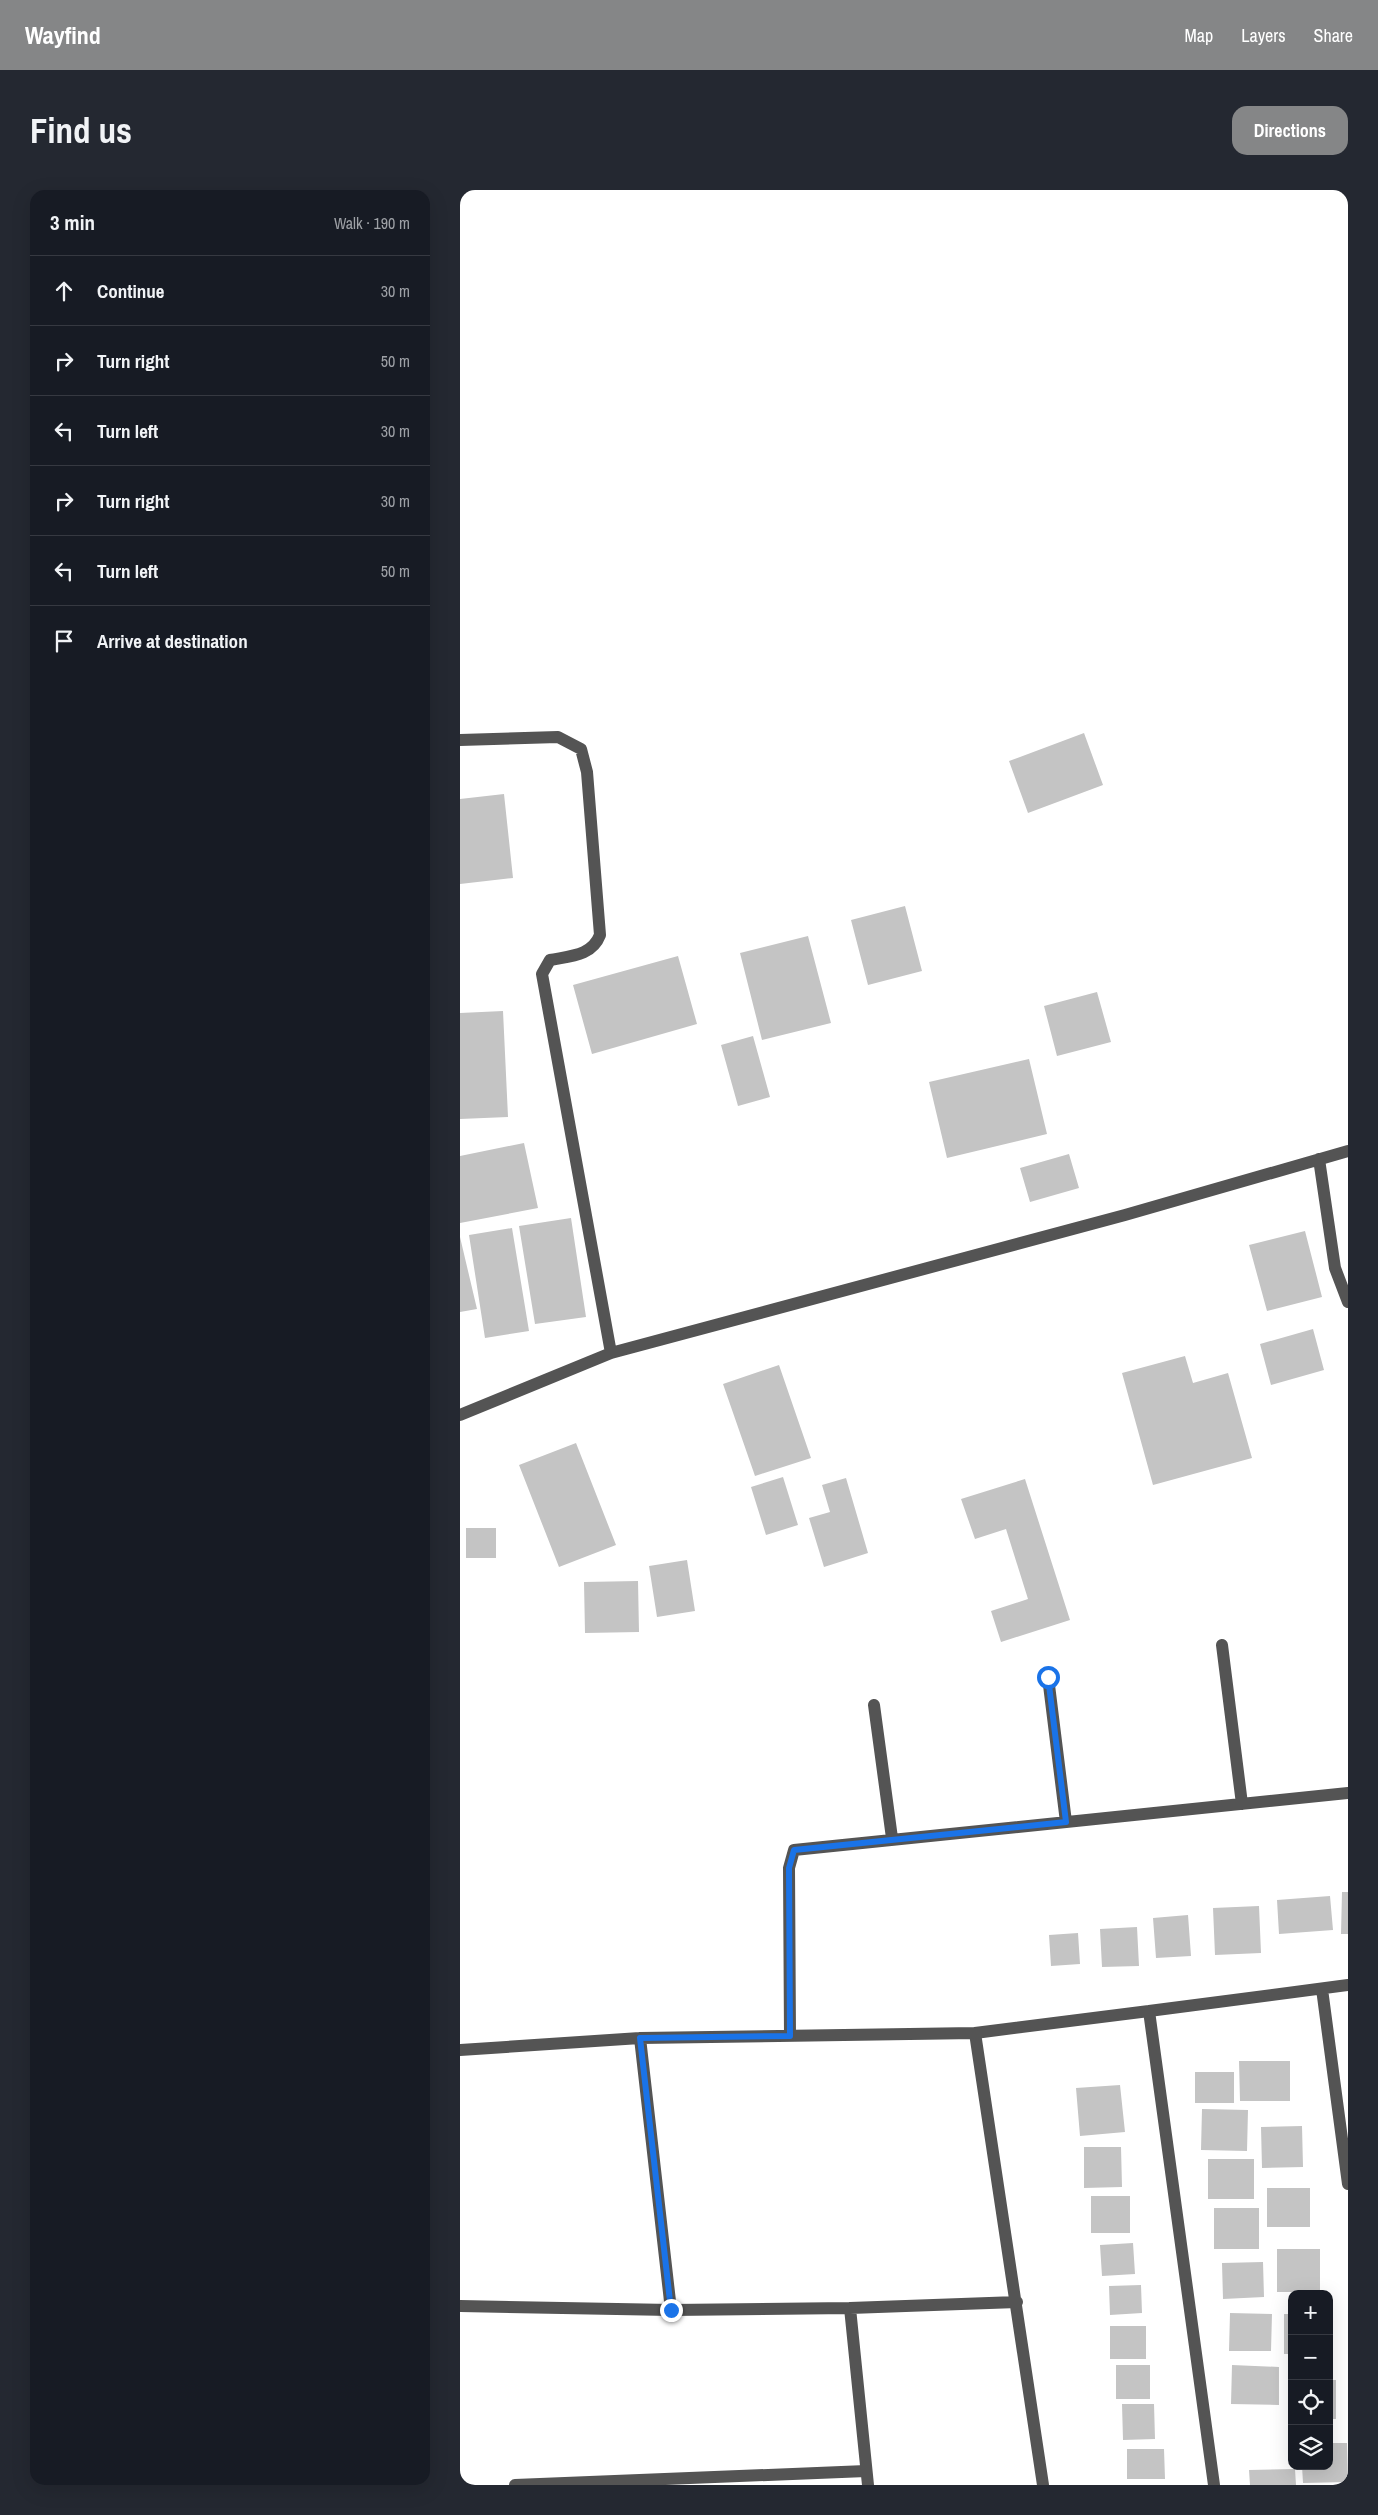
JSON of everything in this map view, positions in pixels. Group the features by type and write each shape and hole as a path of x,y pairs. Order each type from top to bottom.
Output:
{"street":[{"path":"460,740 558,737 581,749 587,772 600,934 596,945 584,953 550,960 542,974 611,1353"},
{"path":"460,1415 611,1353 1119,1216 1348,1151"},
{"path":"1319,1159 1335,1268 1348,1302"},
{"path":"1222,1645 1242,1804"},
{"path":"1048,1677 1066,1822"},
{"path":"874,1705 892,1838"},
{"path":"790,2036 789,1868 794,1850 892,1838 1348,1793"},
{"path":"460,2050 640,2038 975,2033 1348,1985"},
{"path":"1322,1989 1348,2184"},
{"path":"1149,2011 1214,2485"},
{"path":"975,2033 1017,2302 1043,2485"},
{"path":"640,2038 671,2310"},
{"path":"460,2304 671,2310 850,2308 1017,2302"},
{"path":"850,2308 868,2485"},
{"path":"515,2485 866,2471"}],"building":[{"path":"1084,733 1103,785 1028,813 1009,761"},
{"path":"504,794 513,878 460,884 460,799"},
{"path":"905,906 922,971 868,985 851,920"},
{"path":"808,936 831,1023 762,1040 740,953"},
{"path":"678,956 697,1024 592,1054 573,985"},
{"path":"1097,992 1111,1042 1057,1056 1044,1006"},
{"path":"503,1011 508,1117 460,1119 460,1013"},
{"path":"753,1036 770,1097 738,1106 721,1045"},
{"path":"1029,1059 1047,1134 947,1158 929,1082"},
{"path":"524,1143 538,1208 460,1223 460,1156"},
{"path":"1069,1154 1079,1188 1030,1202 1020,1168"},
{"path":"571,1218 586,1317 535,1324 519,1226"},
{"path":"512,1228 529,1331 485,1338 469,1235"},
{"path":"1305,1231 1322,1297 1267,1311 1249,1245"},
{"path":"460,1237 477,1309 460,1312"},
{"path":"1313,1329 1324,1370 1271,1385 1260,1344"},
{"path":"1185,1356 1193,1383 1228,1373 1252,1458 1153,1485 1122,1373"},
{"path":"779,1365 811,1458 755,1476 723,1384"},
{"path":"576,1443 616,1545 559,1567 519,1465"},
{"path":"783,1477 798,1525 766,1535 751,1487"},
{"path":"846,1478 868,1553 824,1567 809,1518 830,1512 822,1485"},
{"path":"1025,1479 1070,1620 1001,1642 991,1611 1028,1599 1006,1529 975,1539 961,1499"},
{"path":"466,1528 496,1528 496,1558 466,1558"},
{"path":"687,1560 695,1611 657,1617 649,1566"},
{"path":"638,1581 639,1632 585,1633 584,1582"},
{"path":"1342,1892 1348,1892 1348,1934 1341,1934"},
{"path":"1330,1896 1333,1930 1279,1934 1277,1900"},
{"path":"1259,1906 1261,1953 1215,1955 1213,1908"},
{"path":"1188,1915 1191,1956 1156,1958 1153,1918"},
{"path":"1137,1927 1139,1966 1102,1967 1100,1929"},
{"path":"1078,1933 1080,1964 1051,1966 1049,1935"},
{"path":"1239,2061 1290,2061 1290,2101 1240,2101"},
{"path":"1195,2072 1234,2072 1234,2103 1195,2103"},
{"path":"1120,2085 1125,2132 1080,2136 1076,2088"},
{"path":"1202,2109 1248,2110 1247,2151 1201,2150"},
{"path":"1302,2126 1303,2167 1262,2168 1261,2127"},
{"path":"1084,2147 1121,2147 1122,2187 1084,2188"},
{"path":"1208,2159 1254,2159 1254,2199 1208,2199"},
{"path":"1267,2188 1310,2188 1310,2227 1267,2227"},
{"path":"1091,2196 1130,2196 1130,2233 1091,2233"},
{"path":"1214,2208 1259,2208 1259,2249 1214,2249"},
{"path":"1133,2243 1135,2274 1102,2276 1100,2245"},
{"path":"1277,2249 1320,2249 1320,2290 1277,2292"},
{"path":"1263,2262 1264,2297 1223,2299 1222,2263"},
{"path":"1141,2285 1142,2313 1110,2315 1109,2286"},
{"path":"1230,2313 1272,2314 1271,2351 1229,2351"},
{"path":"1284,2314 1288,2314 1288,2354 1284,2354"},
{"path":"1110,2326 1146,2326 1146,2359 1110,2359"},
{"path":"1116,2365 1150,2365 1150,2399 1116,2399"},
{"path":"1232,2365 1279,2367 1279,2405 1231,2404"},
{"path":"1333,2380 1336,2380 1336,2419 1333,2419"},
{"path":"1122,2404 1154,2404 1155,2439 1123,2440"},
{"path":"1333,2443 1347,2443 1348,2482 1303,2483 1302,2470 1333,2470"},
{"path":"1127,2449 1164,2449 1165,2479 1127,2479"},
{"path":"1249,2470 1295,2470 1296,2485 1250,2485"}],"route":[{"path":"671,2310 640,2038 790,2036 789,1868 794,1850 892,1838 1066,1822 1048,1677"}]}
